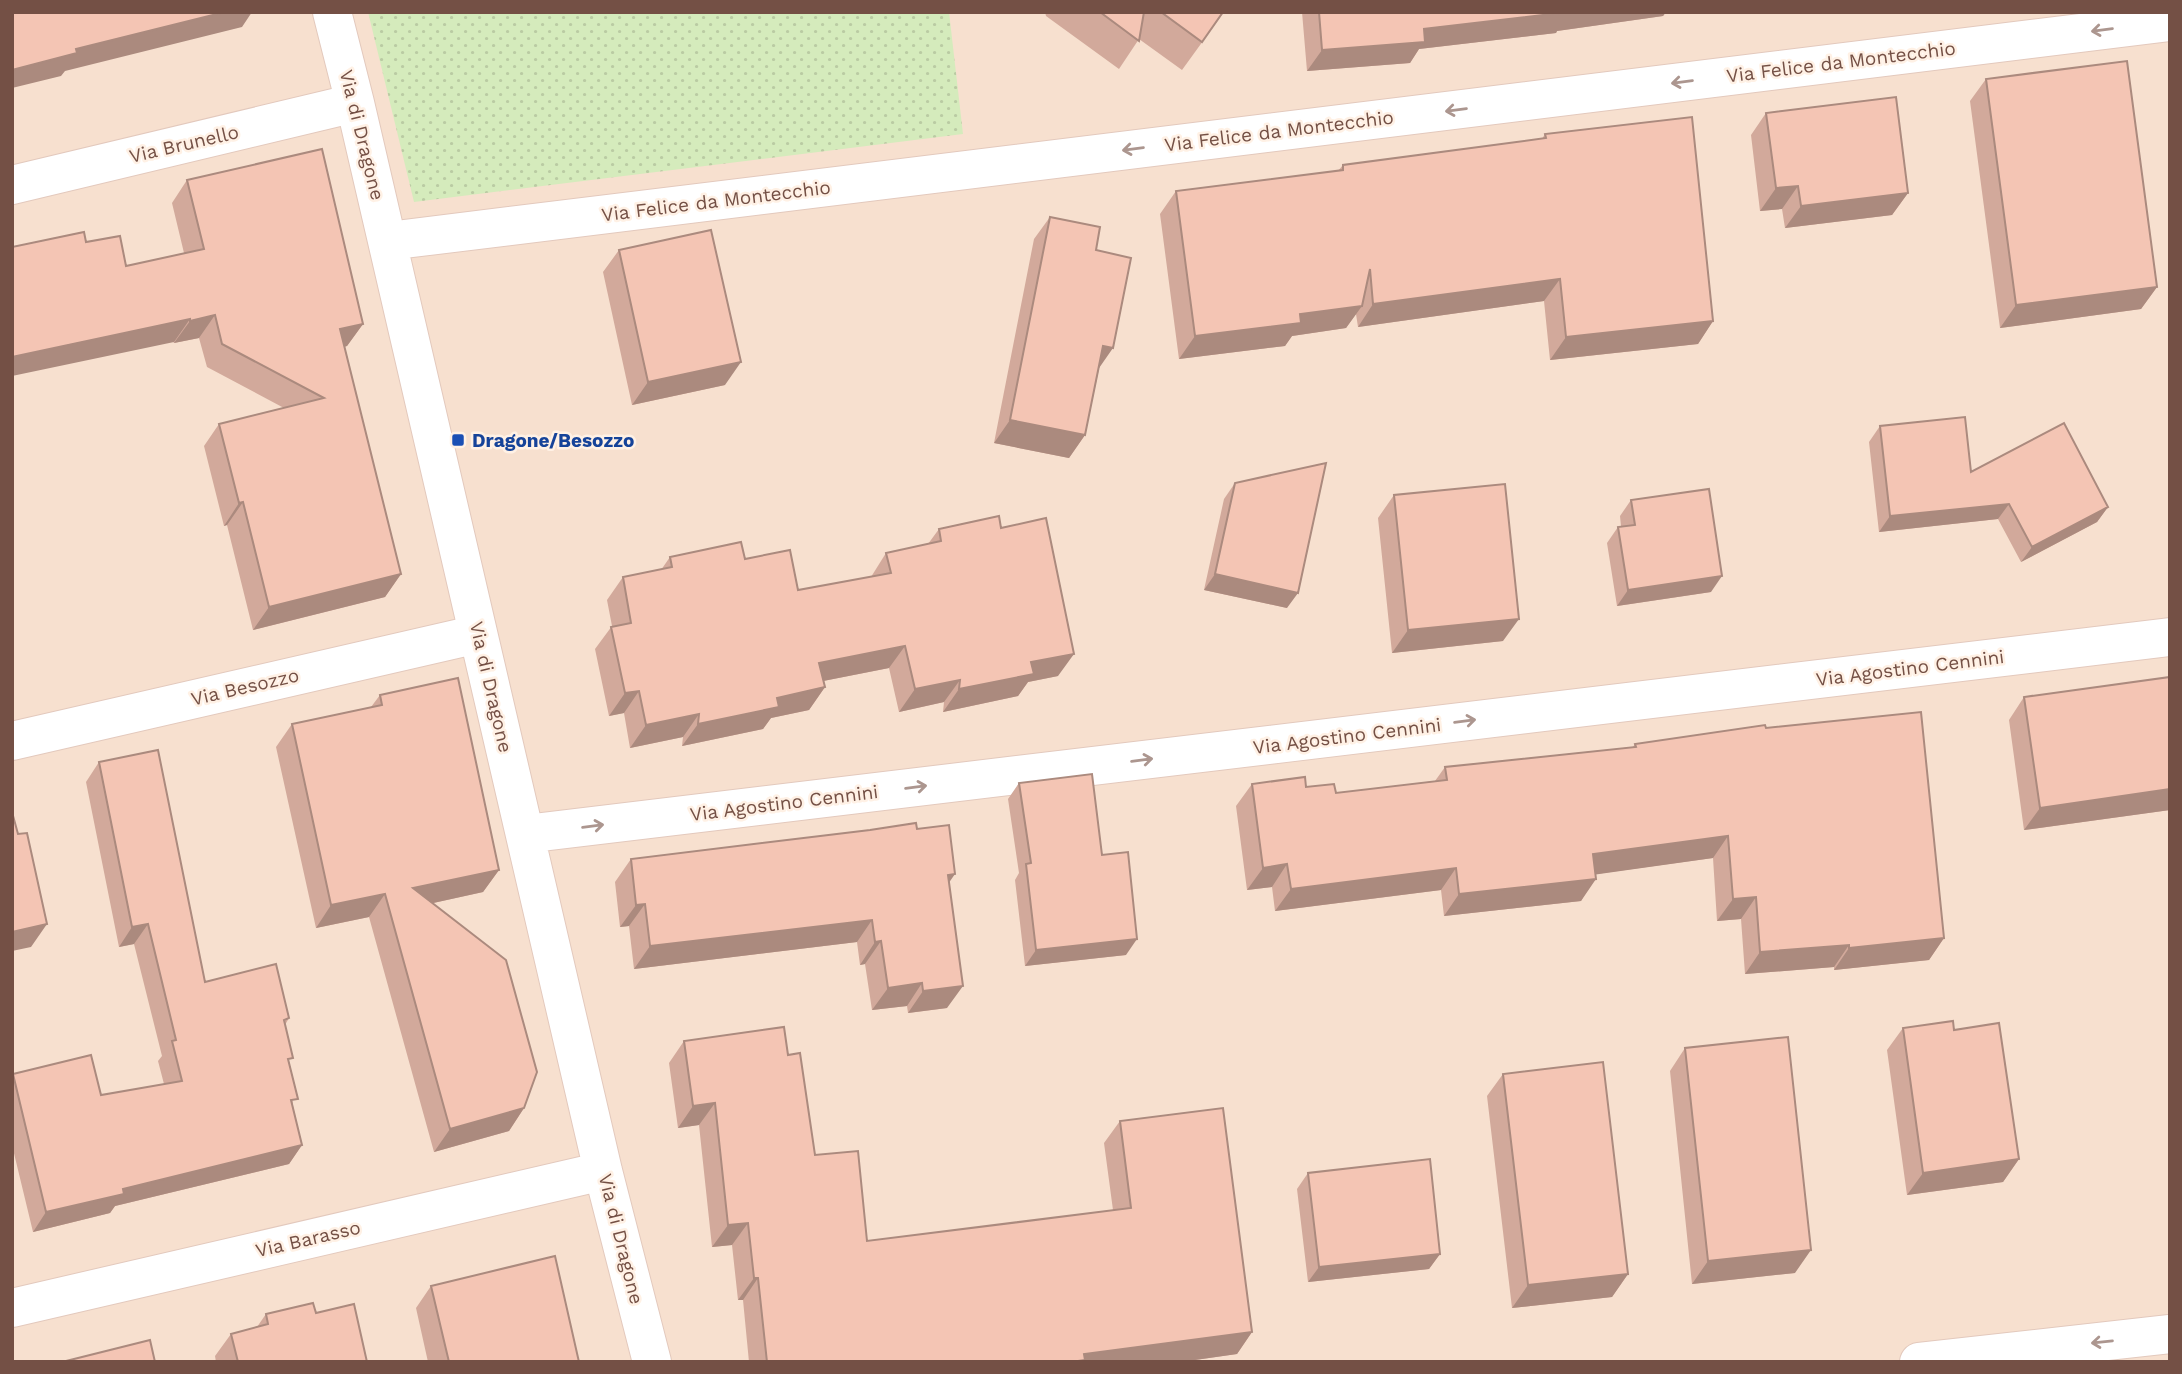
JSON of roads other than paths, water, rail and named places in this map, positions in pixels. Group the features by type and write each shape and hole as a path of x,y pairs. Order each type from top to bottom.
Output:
{"street":[{"name":"Via di Dragone","path":"332,12 603,1171 652,1362"},
{"name":"Via Felice da Montecchio","path":"387,241 2170,22"},
{"name":"Via Brunello","path":"12,185 355,103"},
{"name":"Via Besozzo","path":"12,741 478,634"},
{"name":"Via Agostino Cennini","path":"525,834 2170,637"},
{"name":"Via Barasso","path":"12,1308 603,1171"},
{"path":"1919,1362 2170,1334"}],"place":[{"name":"Dragone/Besozzo","path":"458,440"}]}
